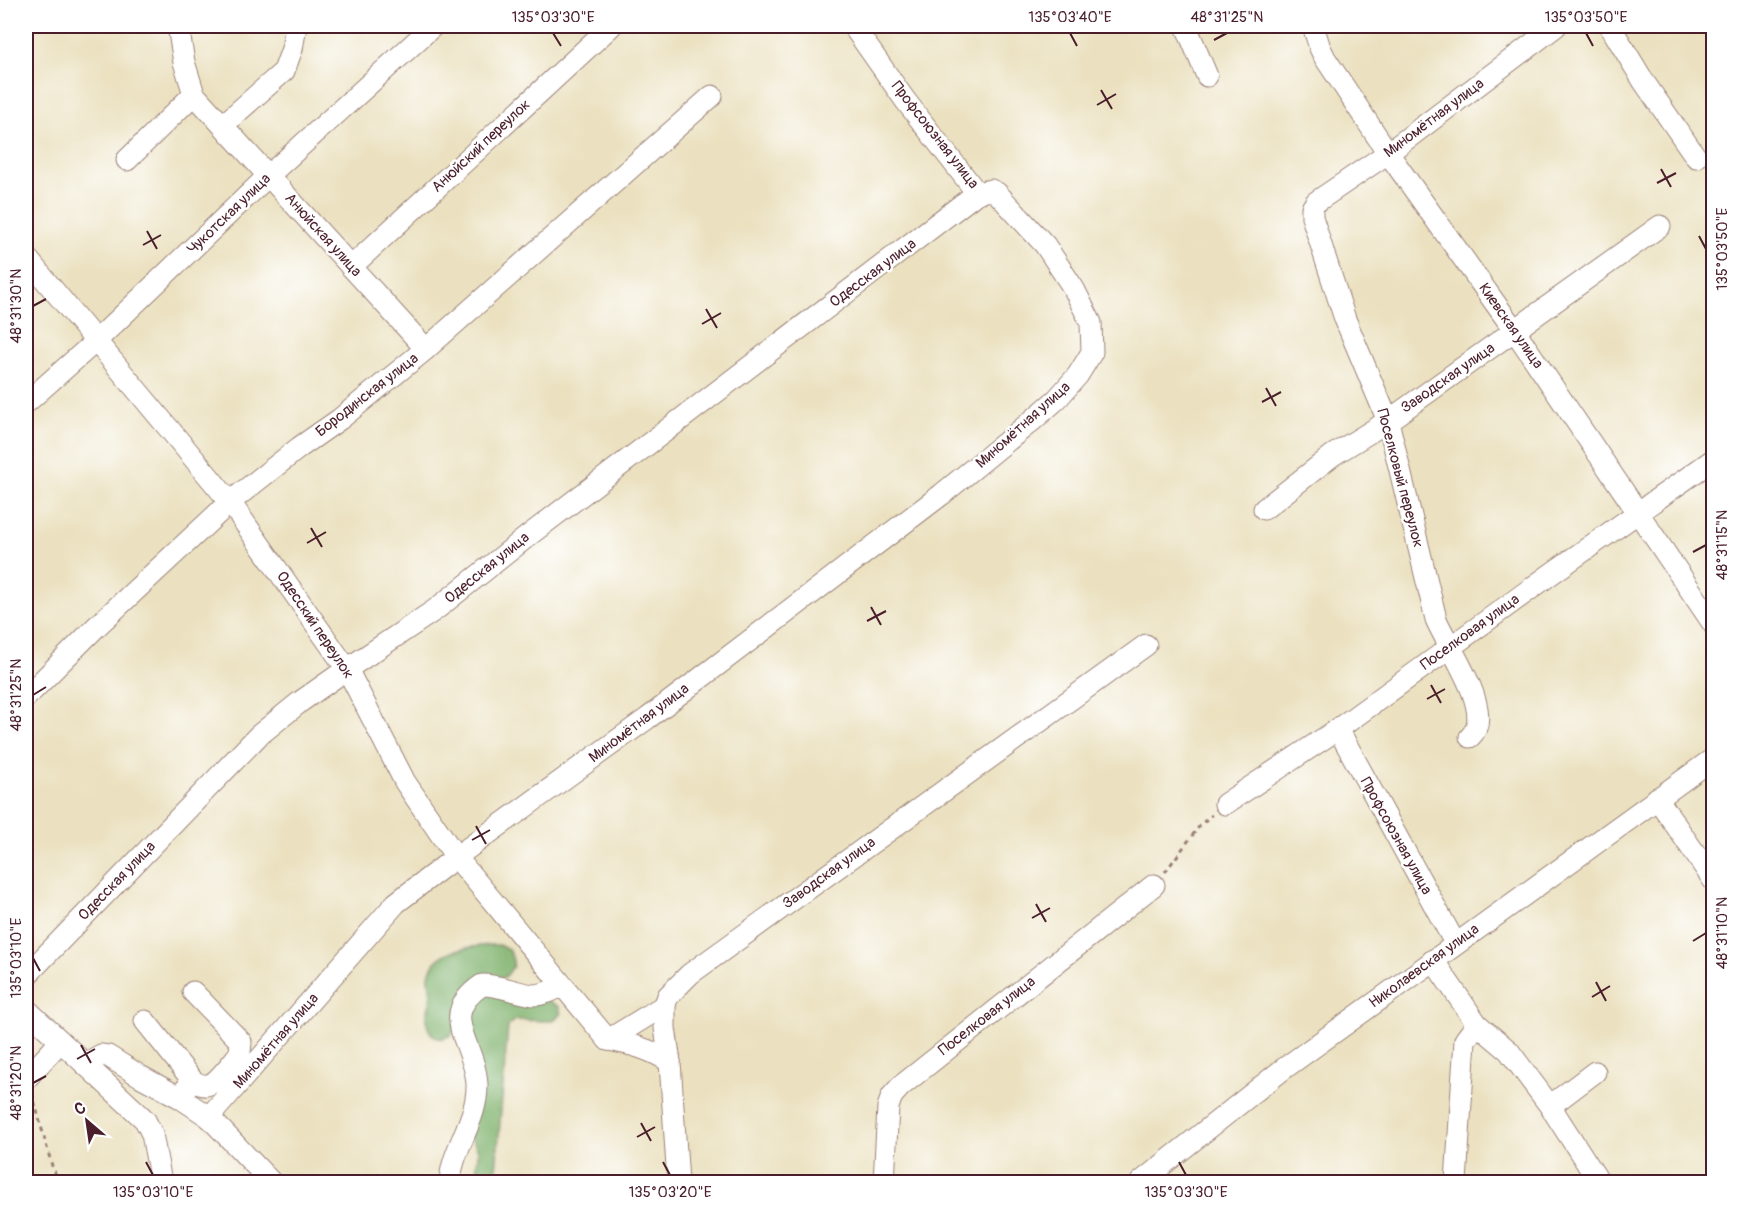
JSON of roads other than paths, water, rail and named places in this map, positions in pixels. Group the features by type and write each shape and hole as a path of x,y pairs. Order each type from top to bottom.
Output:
{"street":[{"name":"Анюйская улица","path":"178,26 184,62 194,94 426,349"},
{"path":"224,125 284,71 292,49 296,26"},
{"name":"Чукотская улица","path":"26,403 96,340 269,175 433,26"},
{"name":"Анюйский переулок","path":"351,267 611,26"},
{"name":"Профсоюзная улица","path":"853,26 905,100 977,193 991,190 997,193 1045,245 1074,289 1091,323 1092,352"},
{"path":"1186,26 1207,76"},
{"name":"Киевская улица","path":"1313,26 1325,58 1388,153 1515,331 1713,625"},
{"name":"Миномётная улица","path":"1312,208 1316,202 1388,153 1556,26"},
{"path":"1610,26 1644,82 1696,157"},
{"path":"126,160 194,94"},
{"name":"Бородинская улица","path":"26,697 96,627 230,502 340,419 426,349 712,96"},
{"name":"Одесская улица","path":"26,976 258,736 300,702 435,610 537,529 977,193"},
{"name":"Поселковый переулок","path":"1312,208 1312,217 1345,319 1388,421 1436,619 1456,654 1470,686 1478,724 1470,737"},
{"name":"Заводская улица","path":"1264,509 1333,455 1388,421 1660,226"},
{"name":"Одесский переулок","path":"26,257 230,502 347,669 405,782 456,857 608,1040"},
{"name":"Миномётная улица","path":"209,1117 396,903 941,495 1057,399 1078,375 1092,352"},
{"name":"Поселковая улица","path":"1225,804 1338,729 1713,459"},
{"name":"Заводская улица","path":"665,1005 668,996 690,974 1146,645"},
{"name":"Профсоюзная улица","path":"1338,729 1455,943"},
{"name":"Николаевская улица","path":"1141,1182 1282,1070 1713,758"},
{"path":"1657,798 1713,881"},
{"name":"Поселковая улица","path":"884,1182 888,1107 892,1096 901,1086 1154,885"},
{"path":"1433,960 1477,1024 1509,1051 1550,1106 1599,1182"},
{"path":"450,1182 453,1162 475,1111 477,1084 458,1017 463,1001 482,985 497,985 535,995 561,986"},
{"path":"145,1021 193,1081 208,1086 240,1053 242,1048 241,1042 193,992"},
{"path":"608,1040 665,1005"},
{"path":"665,1005 678,1182"},
{"path":"26,1009 146,1120 152,1134 161,1182"},
{"path":"1456,1182 1465,1040 1477,1024"},
{"path":"608,1040 634,1044 653,1051 670,1062"},
{"path":"26,1078 60,1042"},
{"path":"85,1064 101,1055 108,1056 179,1097 209,1117 271,1182"},
{"path":"1550,1106 1595,1072"},
{"path":"179,1097 193,1081"}]}
